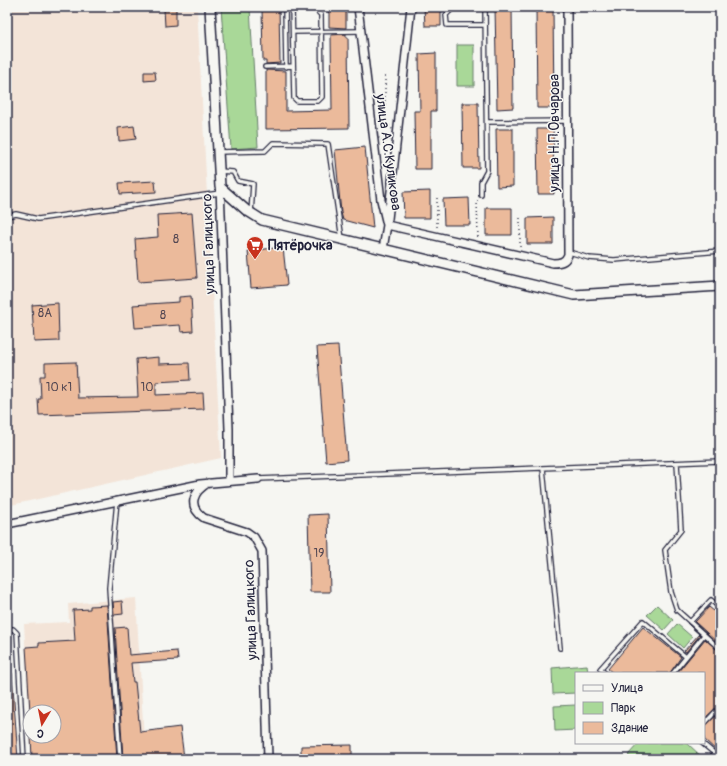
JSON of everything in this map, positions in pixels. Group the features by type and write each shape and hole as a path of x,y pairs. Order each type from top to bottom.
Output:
{"street":[{"name":"улица Галицкого","path":"210,7 220,190 229,429 229,480"},
{"name":"улица А.С.Куликова","path":"358,7 381,200 387,225"},
{"name":"улица А.С.Куликова","path":"387,225 410,7"},
{"name":"улица Н.П.Овчарова","path":"567,7 567,255"},
{"path":"220,190 251,214 262,220 277,225 574,295 720,286"},
{"path":"383,249 387,225 553,263 563,262 567,255"},
{"path":"7,524 208,483 229,480 258,479"},
{"name":"улица Галицкого","path":"208,483 198,490 195,495 195,508 199,514 204,518 247,532 254,536 262,550 268,759"}],"lane":[{"path":"285,7 286,66"},
{"path":"292,7 294,100 321,100 320,14 313,7"},
{"path":"454,7 446,15 447,25 486,25"},
{"path":"480,195 481,182 487,171 485,7"},
{"path":"293,32 361,32"},
{"path":"265,67 293,66"},
{"path":"487,122 567,121"},
{"path":"218,152 265,151 273,144 328,144 342,240"},
{"path":"219,171 233,172 238,181 253,184 251,214"},
{"path":"7,216 16,214 38,218 220,190"},
{"path":"567,255 607,260 720,251"},
{"path":"258,479 720,461"},
{"path":"677,463 681,530 665,550 671,592 677,610 720,649"},
{"path":"543,468 560,648"},
{"path":"117,501 109,588 120,759"},
{"path":"690,622 711,600 720,608"},
{"path":"604,672 600,668 643,620 686,658"},
{"path":"7,630 13,629 17,633 24,759"},
{"path":"674,672 704,635"},
{"path":"705,723 720,707"},
{"path":"703,744 720,758"}],"path":[{"path":"385,74 385,125"},
{"path":"385,125 393,128 392,138 385,141 378,138 377,129 385,125"},
{"path":"478,246 477,199 480,195"},
{"path":"437,198 438,237"},
{"path":"520,218 520,256"}],"shaded area":[{"path":"7,7 197,7 221,458 7,506"},
{"path":"136,598 145,759 32,759 31,744 62,744 62,704 29,704 24,624 69,622 68,604"}],"green space":[{"path":"221,7 250,7 258,147 231,149"},
{"path":"457,45 474,45 474,86 457,86"},
{"path":"657,605 673,620 664,630 647,615"},
{"path":"677,624 692,637 683,648 668,634"},
{"path":"587,665 588,672 575,672 575,693 553,694 552,668"},
{"path":"575,705 575,730 555,731 554,706"},
{"path":"638,744 688,744 704,759 633,759 628,755"}],"building":[{"path":"262,7 279,7 280,63 266,64 266,61 263,61"},
{"path":"322,7 346,7 346,28 329,27 329,13"},
{"path":"424,7 447,7 441,12 441,26 425,26"},
{"path":"495,7 512,7 513,108 497,109"},
{"path":"536,7 553,7 554,108 537,108"},
{"path":"164,9 176,9 176,25 165,26"},
{"path":"346,34 346,37 348,37 349,128 266,129 266,70 286,71 286,111 332,110 331,35"},
{"path":"436,53 436,111 431,111 431,169 415,169 414,111 420,111 419,54"},
{"path":"144,72 155,72 156,80 144,81"},
{"path":"462,103 478,103 479,168 463,168"},
{"path":"134,126 136,139 119,141 118,128"},
{"path":"496,129 513,129 513,186 497,187"},
{"path":"537,129 553,129 554,194 538,194"},
{"path":"365,147 373,228 343,220 341,213 335,150"},
{"path":"155,181 156,192 120,194 119,183"},
{"path":"430,191 430,218 404,218 403,192"},
{"path":"469,198 470,225 444,225 443,199"},
{"path":"486,208 512,208 512,235 486,235"},
{"path":"192,213 197,278 138,282 135,239 158,237 157,215"},
{"path":"553,217 553,244 527,244 527,218"},
{"path":"283,247 287,285 251,288 248,251"},
{"path":"191,296 193,331 181,332 180,325 135,328 133,305 179,302 179,297"},
{"path":"58,303 59,341 34,342 32,305"},
{"path":"338,346 347,460 326,462 317,347"},
{"path":"159,357 159,364 189,363 190,380 156,382 156,395 203,393 204,409 39,415 38,399 41,399 40,376 45,376 45,363 76,362 78,398 138,397 136,359"},
{"path":"328,514 330,592 310,592 308,515"},
{"path":"122,601 123,614 114,615 113,602"},
{"path":"107,605 117,759 32,759 31,744 62,744 62,704 30,704 26,647 39,646 39,643 75,641 73,610 90,609 90,606"},
{"path":"709,607 720,616 720,645 695,622"},
{"path":"127,627 129,655 177,651 178,660 131,663 133,682 135,682 140,732 180,727 184,758 123,759 115,628"},
{"path":"643,627 681,657 671,672 612,672 608,669"},
{"path":"699,634 700,635 686,652 684,651"},
{"path":"705,639 720,652 720,704 705,718 705,672 678,672"},
{"path":"7,673 12,673 18,759 7,759"},
{"path":"720,712 720,754 705,740 705,726"},
{"path":"352,745 352,759 301,759 301,746"}],"place":[{"name":"Пятёрочка","path":"255,260"}]}
